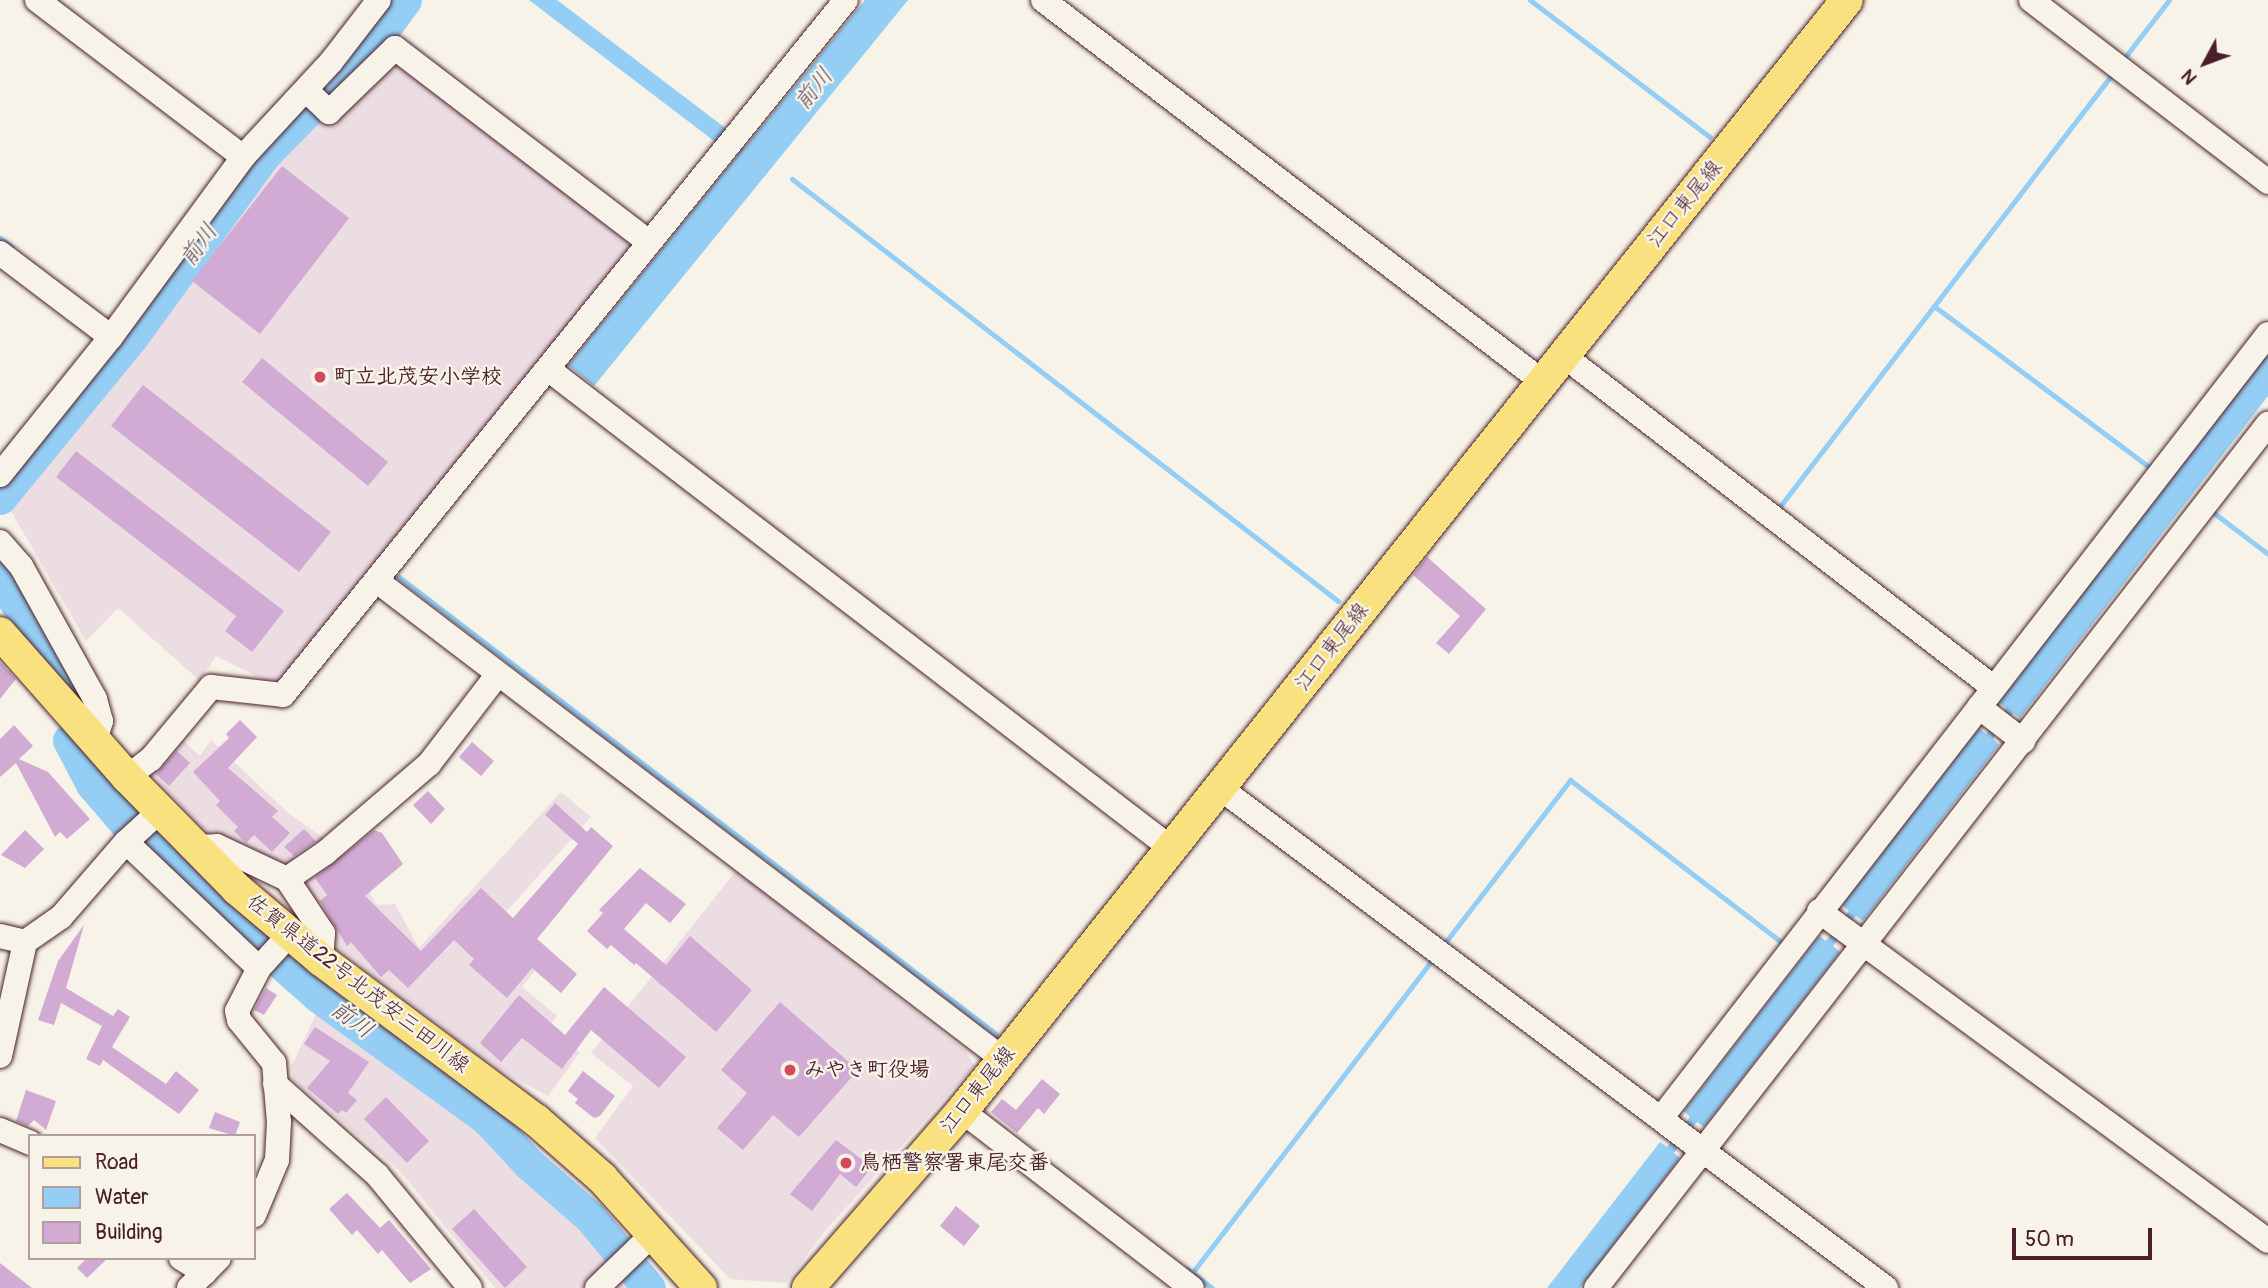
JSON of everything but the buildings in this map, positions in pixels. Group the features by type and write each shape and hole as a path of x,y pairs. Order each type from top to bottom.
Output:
{"main road":[{"name":"江口東尾線","path":"808,1288 962,1111 1847,0"},
{"name":"佐賀県道22号北茂安三田川線","path":"0,633 127,777 143,827 194,847 272,955 321,960 536,1120 647,1242 701,1288"}],"street":[{"path":"37,0 243,157"},
{"path":"0,475 111,337 243,157 313,97 379,0"},
{"path":"127,777 151,759 211,687 283,695 846,0"},
{"path":"1043,0 1543,382"},
{"path":"2031,0 2268,182"},
{"path":"313,97 329,112 395,48 649,242"},
{"path":"0,253 111,337"},
{"path":"1596,1288 1683,1133 1841,928 1999,716 2268,334"},
{"path":"1564,356 1999,716"},
{"path":"548,369 1172,849"},
{"path":"1683,1133 1841,928 1999,716 2268,424"},
{"path":"0,542 21,566 94,699 101,721 95,741"},
{"path":"377,582 1003,1059"},
{"path":"287,879 325,853 429,764 498,674"},
{"path":"1220,788 1886,1288"},
{"path":"0,1056 25,942 61,917 143,827 272,955 237,1011 239,1020 270,1054 275,1084 277,1160 256,1210"},
{"path":"194,847 217,846 287,879 323,933 321,960"},
{"path":"1841,928 2268,1241"},
{"path":"0,936 25,942"},
{"path":"275,1084 377,1175 470,1288"},
{"path":"962,1111 1192,1288"},
{"path":"0,1130 28,1142"},
{"path":"597,1288 647,1242"},
{"path":"183,1260 201,1278"}],"shaded area":[{"name":"町立北茂安小学校","path":"397,54 637,248 280,688 216,656 200,681 118,608 86,641 8,506 275,160 317,114"},
{"path":"179,737 200,756 211,740 287,812 340,850 377,905 395,904 419,948 561,792 591,817 490,930 536,969 522,987 557,1016 549,1026 580,1052 548,1096 497,1069 334,947 291,874 210,837 149,770"},
{"path":"736,871 965,1050 974,1066 825,1231 786,1283 730,1279 595,1138 633,1086 591,1053"},
{"path":"320,1006 479,1123 581,1222 632,1288 495,1288 399,1170 294,1081 291,1067"}],"water":[{"path":"395,0 412,0 375,48 330,93 325,87"},
{"path":"529,0 557,0 728,130 718,144"},
{"path":"865,0 908,0 594,386 568,365 738,155 735,152 742,144 745,147"},
{"path":"2268,353 2268,396 2020,718 2013,713 1993,739 1999,745 1863,921 1856,916 1833,946 1840,952 1704,1127 1697,1122 1674,1153 1680,1158 1580,1288 1547,1288 1660,1142 1667,1147 1690,1117 1684,1111 1819,936 1826,941 1849,911 1842,905 1979,728 1986,734 2006,708 1999,702"}],"waterway":[{"name":"前川","path":"0,498 131,338 263,156 371,46 405,0"},
{"path":"1530,0 1710,137"},
{"path":"2125,57 2169,0"},
{"path":"1781,505 2110,77"},
{"path":"792,179 1338,601"},
{"path":"0,238 11,246"},
{"path":"1934,306 2149,467"},
{"path":"2214,513 2268,554"},
{"name":"前川","path":"0,576 67,689"},
{"path":"399,577 996,1034"},
{"name":"前川","path":"69,740 92,784 135,834 318,996 487,1119 529,1164 590,1217 649,1288"},
{"path":"1447,940 1570,780 1780,941"},
{"path":"1187,1269 1192,1273 1433,959"},
{"path":"1195,1275 1212,1288"}],"place":[{"name":"町立北茂安小学校","path":"320,377"},
{"name":"みやき町役場","path":"790,1070"},
{"name":"鳥栖警察署東尾交番","path":"846,1163"}]}
